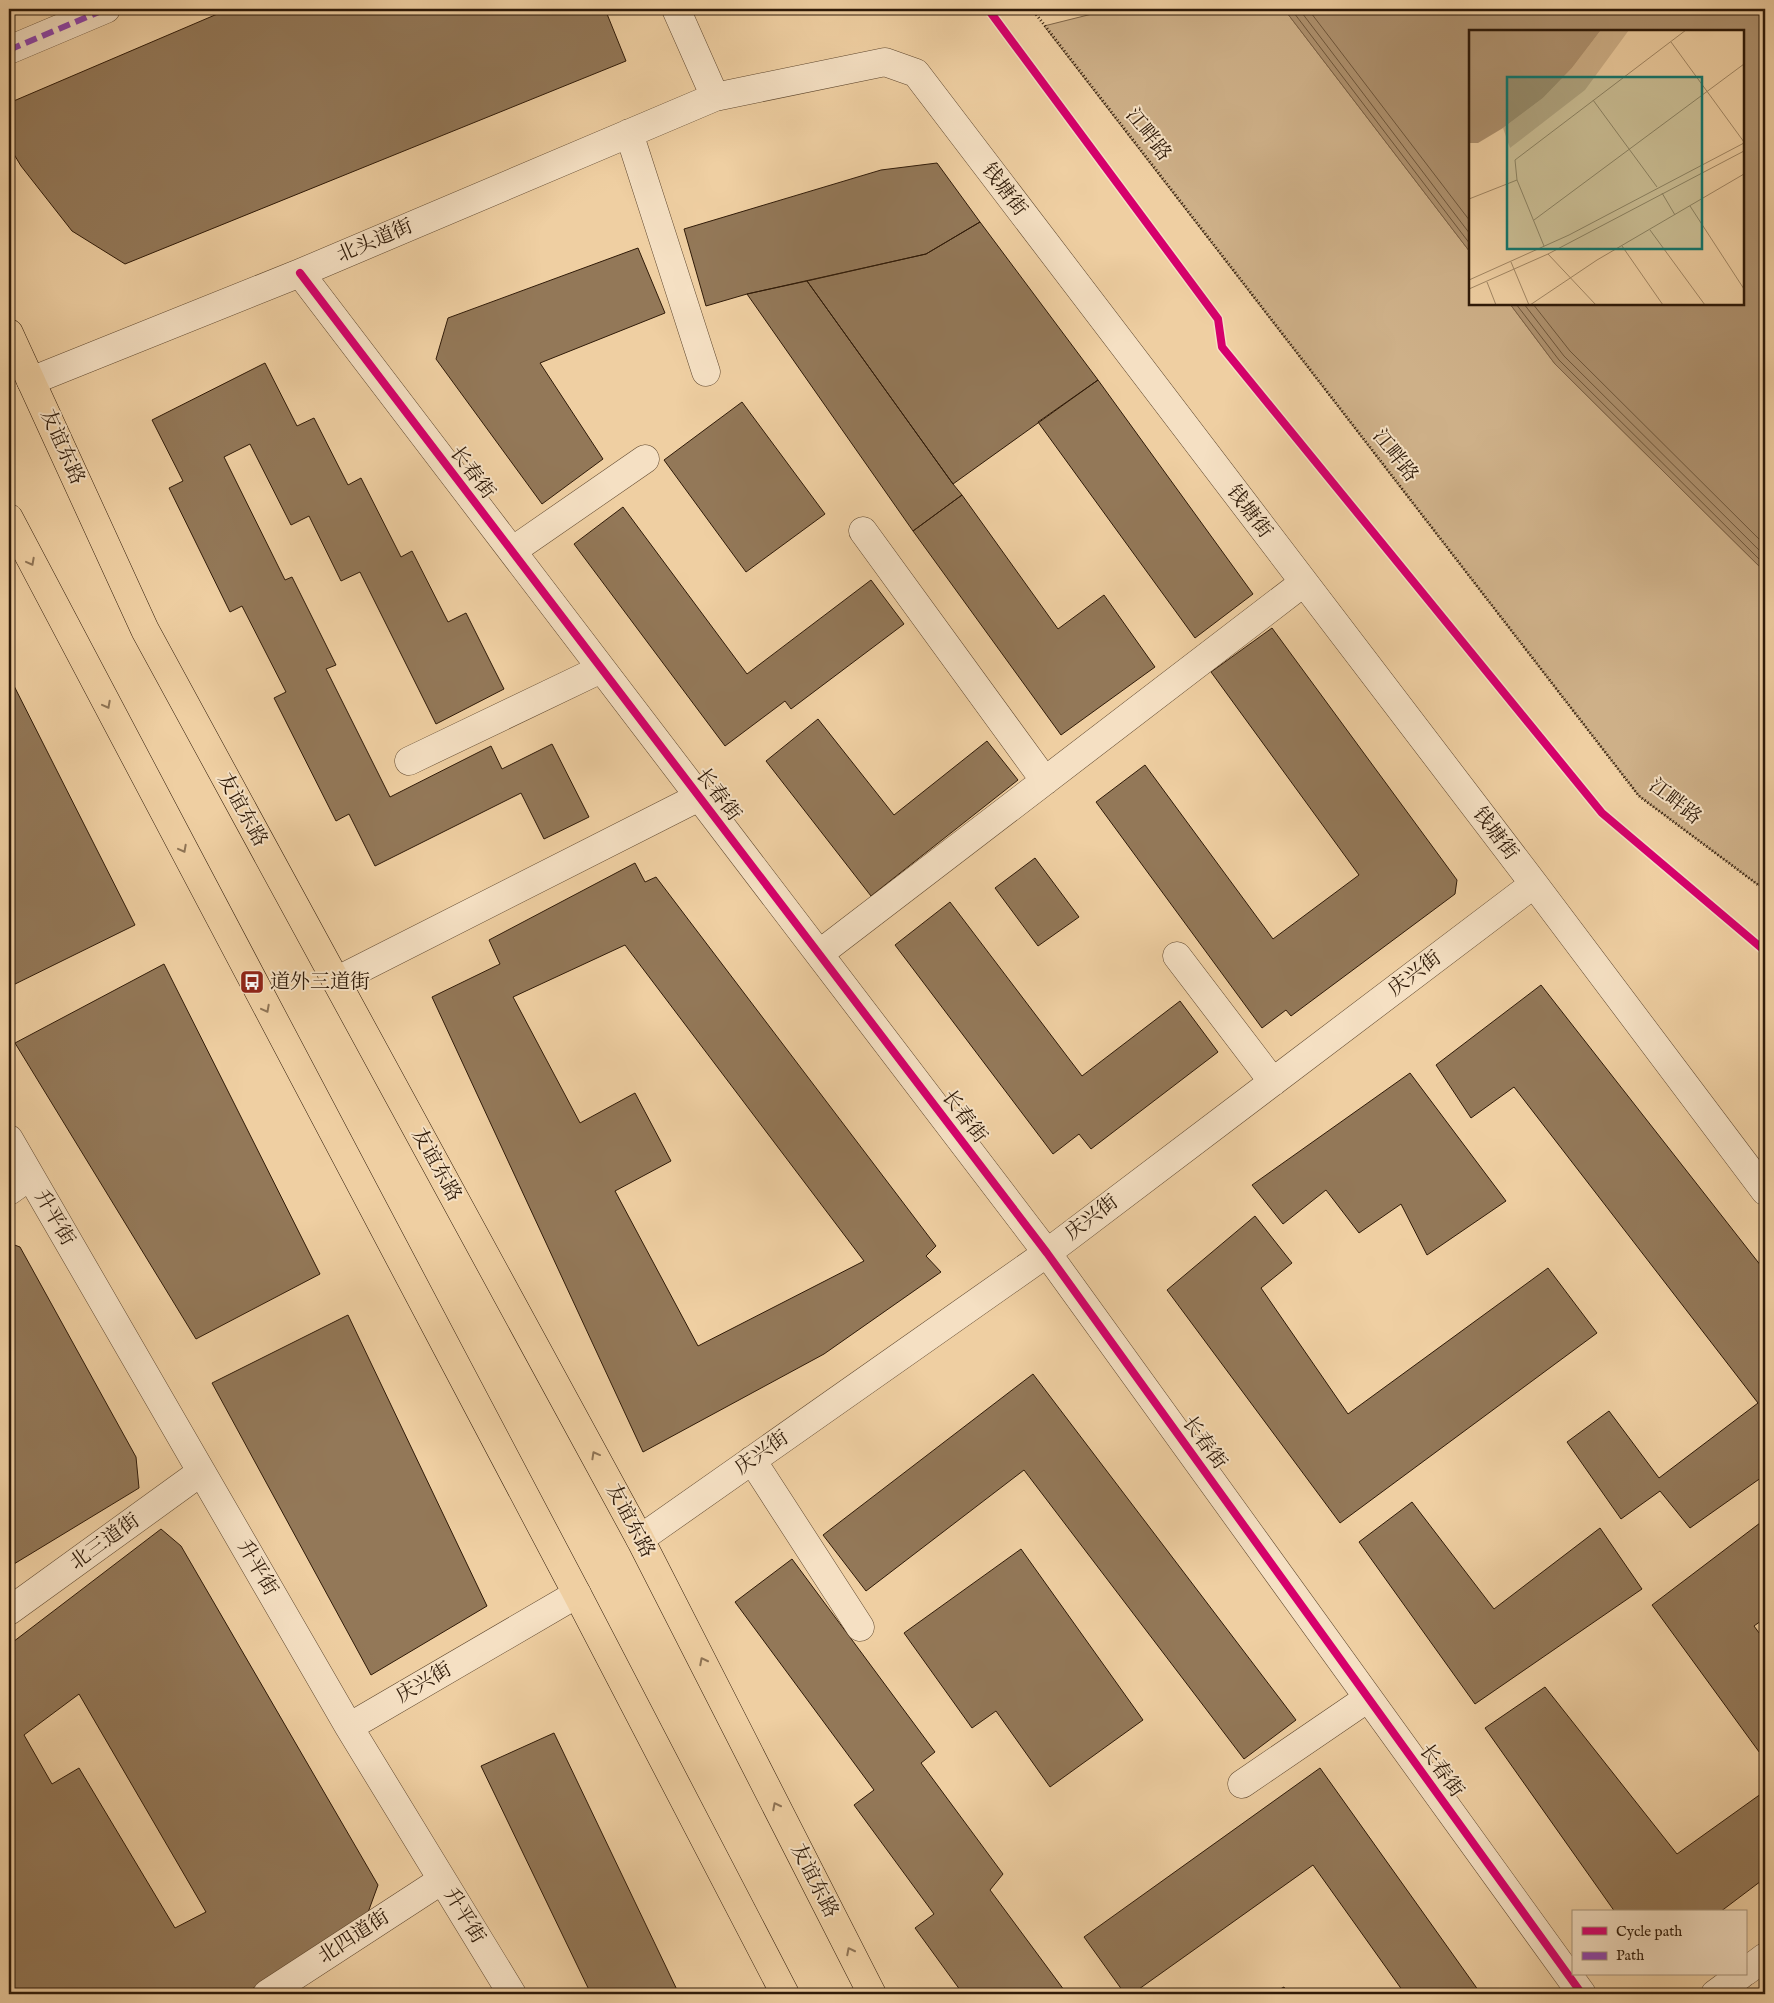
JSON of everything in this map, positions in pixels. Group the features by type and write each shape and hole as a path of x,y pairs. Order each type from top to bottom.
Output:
{"highway":[{"name":"友谊东路","path":"9,333 145,630 640,1538 872,1994"},
{"path":"9,518 577,1594 785,1994"}],"street":[{"path":"9,50 106,9"},
{"path":"676,9 715,97"},
{"name":"钱塘街","path":"715,97 885,62 916,73 1534,884 1765,1191"},
{"name":"北头道街","path":"32,381 300,273 715,97"},
{"path":"629,133 706,372"},
{"name":"长春街","path":"300,273 1046,1253 1582,1994"},
{"path":"512,551 645,459"},
{"path":"863,531 1045,781"},
{"path":"819,954 1303,583"},
{"path":"409,761 601,669"},
{"path":"336,981 699,797"},
{"name":"庆兴街","path":"640,1538 1046,1253 1534,884"},
{"path":"1178,956 1273,1082"},
{"name":"升平街","path":"9,1139 20,1184 201,1472 349,1727 512,1994"},
{"path":"752,1460 860,1627"},
{"name":"北三道街","path":"9,1612 201,1472"},
{"name":"庆兴街","path":"349,1727 577,1594"},
{"path":"1242,1784 1368,1698"},
{"name":"北四道街","path":"267,1994 442,1880"},
{"path":"1746,1971 1765,1957"},
{"path":"1715,1994 1739,1976"}],"shaded area":[{"path":"1112,9 1284,9 1469,251 1469,305 1511,305 1555,364 1765,572 1765,890 1639,796 1044,26"}],"water":[{"path":"1284,9 1765,9 1765,572 1555,364 1511,305 1744,305 1744,30 1469,30 1469,251"}],"building":[{"path":"229,9 605,9 626,61 125,264 72,231 21,166 9,146 9,103"},
{"path":"937,163 980,222 926,254 747,294 706,306 684,229 881,170"},
{"path":"980,222 1098,380 953,484 807,281 926,254"},
{"path":"638,248 665,313 540,363 603,459 542,504 436,359 448,318"},
{"path":"807,281 962,495 913,531 747,294"},
{"path":"265,363 297,426 314,418 348,485 361,478 401,557 412,551 448,622 466,613 504,689 436,724 360,572 341,581 309,516 291,525 250,444 224,457 285,580 292,577 336,665 326,669 390,797 491,746 502,769 552,744 589,817 544,839 521,793 375,866 349,814 336,821 274,698 286,692 242,606 230,612 169,488 183,481 152,420"},
{"path":"1098,380 1253,594 1195,638 1038,422"},
{"path":"742,402 825,514 746,572 664,460"},
{"path":"962,495 1058,629 1104,595 1155,667 1061,735 913,531"},
{"path":"623,507 747,674 871,580 904,624 791,709 785,701 725,746 574,544"},
{"path":"1272,628 1457,880 1455,894 1291,1016 1286,1010 1262,1028 1096,802 1145,765 1273,939 1359,875 1211,672"},
{"path":"9,676 135,925 9,987"},
{"path":"818,719 894,815 987,741 1018,780 871,896 766,761"},
{"path":"1035,858 1079,917 1038,946 995,888"},
{"path":"635,863 645,882 656,877 936,1246 926,1256 941,1272 824,1354 643,1452 432,997 500,964 489,940","holes":["625,945 864,1261 698,1346 615,1191 671,1161 635,1093 580,1123 513,997"]},
{"path":"950,902 1082,1076 1180,1001 1218,1052 1091,1149 1079,1134 1053,1154 895,945"},
{"path":"164,964 320,1274 196,1339 15,1043"},
{"path":"1541,985 1765,1271 1765,1475 1690,1528 1660,1491 1621,1519 1567,1442 1609,1411 1659,1478 1758,1403 1514,1087 1471,1118 1436,1065"},
{"path":"1410,1073 1506,1201 1427,1255 1401,1204 1359,1233 1326,1190 1283,1224 1252,1185"},
{"path":"1255,1216 1292,1263 1261,1288 1348,1414 1548,1268 1597,1333 1340,1523 1167,1290"},
{"path":"9,1243 20,1247 136,1457 139,1488 9,1567"},
{"path":"348,1315 487,1606 371,1675 212,1383"},
{"path":"1033,1374 1296,1720 1244,1759 1024,1470 866,1591 823,1535"},
{"path":"1412,1502 1494,1609 1600,1528 1642,1589 1475,1704 1359,1542"},
{"path":"1760,1523 1765,1530 1765,1618 1754,1626 1765,1641 1765,1760 1652,1605"},
{"path":"161,1529 181,1546 378,1885 366,1918 244,1994 9,1994 9,1645","holes":["79,1694 206,1912 175,1928 79,1768 52,1784 24,1735"]},
{"path":"1021,1549 1143,1720 1050,1787 996,1711 972,1728 904,1633"},
{"path":"792,1559 935,1752 921,1763 1003,1874 990,1890 1067,1994 963,1994 915,1928 934,1914 854,1805 874,1790 735,1602"},
{"path":"1545,1687 1677,1854 1765,1791 1765,1878 1723,1910 1614,1910 1485,1728"},
{"path":"554,1733 679,1994 591,1994 481,1766"},
{"path":"1320,1768 1481,1994 1405,1994 1313,1865 1132,1994 1125,1994 1084,1937"},
{"path":"1284,1987 1288,1994 1271,1994"}],"marked path":[{"path":"9,50 106,9"}],"cycle path":[{"path":"988,9 1218,319 1222,347 1602,813 1765,951"},
{"path":"300,273 1047,1253 1582,1994"}],"place":[{"name":"道外三道街","path":"252,982"}]}
